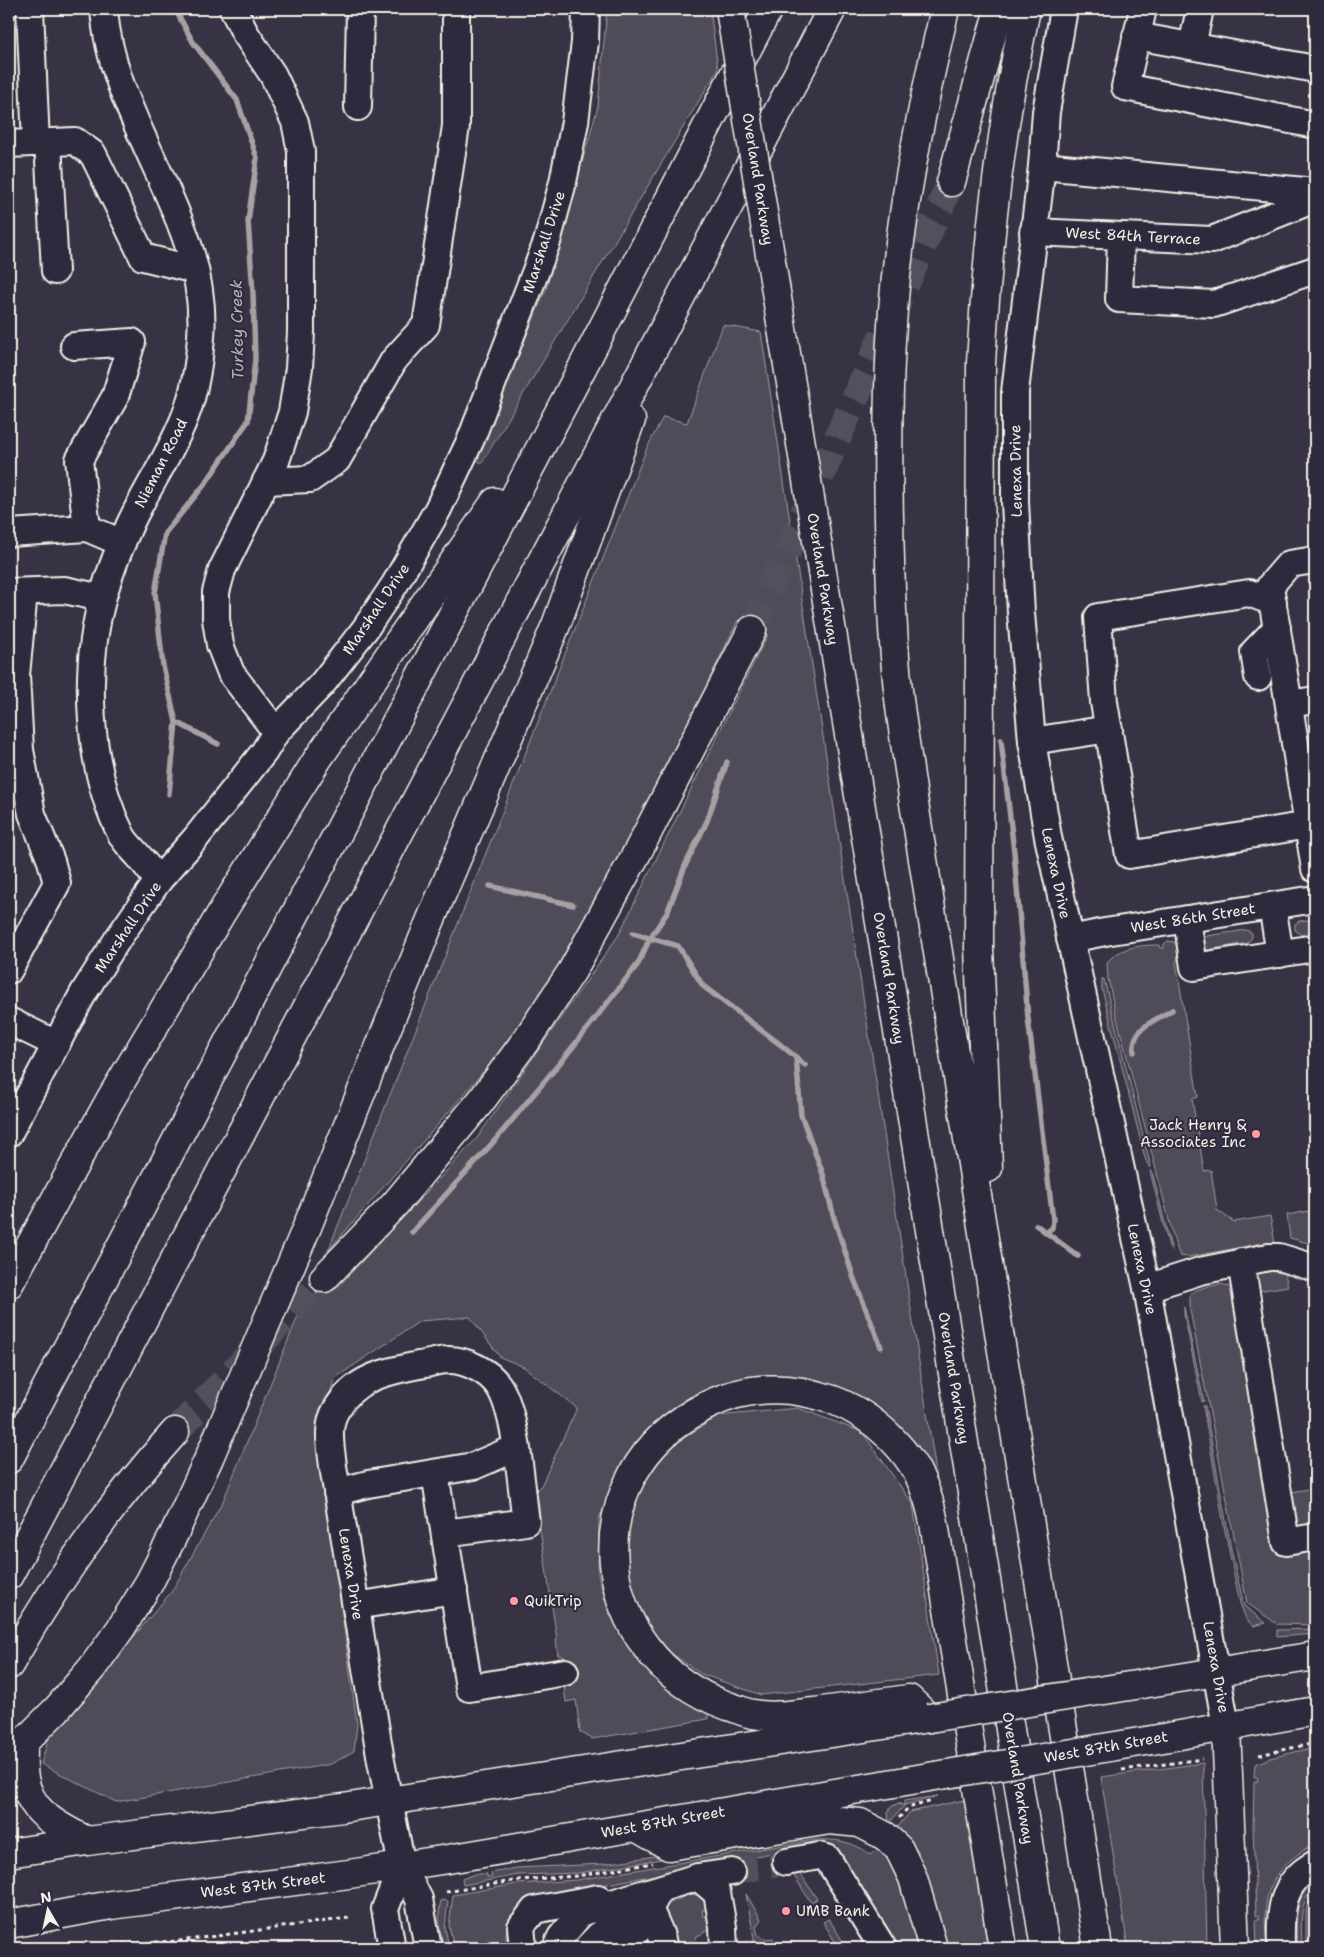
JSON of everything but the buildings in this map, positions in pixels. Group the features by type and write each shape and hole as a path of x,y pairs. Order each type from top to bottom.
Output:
{"main road":[{"name":"Overland Parkway","path":"730,9 906,1078 1045,1948"},
{"path":"9,1459 567,397 768,9"},
{"path":"9,1575 832,9"},
{"path":"945,9 922,107 902,229 887,405 891,589 898,690 913,797 1098,1948"},
{"path":"951,182 999,9"},
{"path":"993,1292 979,948 981,363 984,294 995,189 1005,117 1026,9"},
{"path":"87,1841 50,1822 31,1800 16,1750 57,1709 92,1668 121,1628 149,1583 209,1458 307,1228 429,924 556,625 667,320"},
{"path":"9,1284 110,1100 227,903 318,760 567,397"},
{"path":"324,1278 395,1204 440,1151 481,1101 537,1024 572,971 638,851 752,630"},
{"path":"929,1718 909,1699 782,1715 753,1714 695,1691 676,1679 659,1663 644,1645 629,1621 621,1598 613,1553 614,1529 626,1488 641,1458 675,1424 718,1400 746,1391 772,1389 797,1391 820,1396 862,1414 898,1446 914,1469 926,1492 934,1523 1003,1948"},
{"path":"9,1665 50,1596 82,1549 144,1467 175,1432"},
{"path":"9,1854 87,1841 390,1801 714,1753 1315,1656"},
{"name":"West 87th Street","path":"9,1924 110,1905 402,1866 636,1827 938,1788 1152,1740 1315,1711"},
{"path":"1226,1726 1235,1948"},
{"path":"636,1827 669,1846 830,1820 860,1823 885,1836 898,1849 912,1878 933,1948"}],"street":[{"path":"30,9 54,271"},
{"name":"Nieman Road","path":"104,9 114,64 122,89 179,222 195,270 200,296 201,334 196,378 186,413 122,543 102,598 94,646 91,705 98,759 108,802 122,836 158,881"},
{"path":"233,9 245,33 273,75 295,122 301,151 299,368 292,412 276,461 222,570 216,592 216,619 220,645 231,673 276,732"},
{"path":"358,107 360,9"},
{"path":"266,480 310,479 337,460 394,360 426,325 456,126 456,9"},
{"name":"Marshall Drive","path":"9,1133 84,992 158,881 219,809 264,752 276,732 322,684 365,629 395,584 438,509 471,439 547,242 563,182 575,122 585,42 586,9"},
{"name":"Lenexa Drive","path":"1064,9 1046,112 1042,166 1015,392 1015,502 1021,614 1032,741 1048,837 1147,1288 1226,1726"},
{"path":"1143,9 1125,87 1315,125"},
{"path":"1192,46 1200,9"},
{"path":"1136,36 1315,69"},
{"path":"9,144 75,141 93,154 144,257 195,270"},
{"path":"1042,166 1315,192"},
{"name":"West 84th Terrace","path":"1033,232 1212,240 1315,199"},
{"path":"1121,236 1119,299 1214,304 1315,270"},
{"path":"74,346 132,342 116,397 79,460 87,528"},
{"path":"9,533 87,528 122,543"},
{"path":"1315,562 1289,564 1270,586 1315,869"},
{"path":"9,970 57,883 51,861 32,814 20,750 16,675 16,592 64,590 102,598"},
{"path":"1273,602 1249,593 1098,617 1104,702 1129,855 1308,825"},
{"path":"1258,677 1254,652 1277,628"},
{"path":"1289,704 1315,700"},
{"path":"1032,741 1109,729"},
{"name":"West 86th Street","path":"1070,939 1104,932 1315,900"},
{"path":"1272,906 1280,954"},
{"path":"1187,919 1194,967 1315,948"},
{"path":"9,1021 56,1044"},
{"path":"1147,1288 1200,1271 1269,1257 1279,1257 1315,1268"},
{"path":"1240,1262 1286,1542 1315,1537"},
{"name":"Lenexa Drive","path":"402,1866 381,1761 337,1492 330,1430 334,1412 344,1398 359,1384 382,1372 449,1360 474,1366 497,1384 505,1397 513,1426 516,1448"},
{"path":"337,1492 368,1484 474,1466 516,1448 526,1522 445,1533"},
{"path":"435,1473 469,1688 565,1672"},
{"path":"356,1606 454,1590"},
{"path":"786,1862 819,1856 827,1858 883,1948"},
{"path":"1282,1948 1281,1915 1288,1891 1302,1872 1315,1864"},
{"path":"392,1948 385,1909 402,1866"},
{"path":"402,1866 420,1899 428,1948"},
{"path":"587,1948 610,1924 655,1898 698,1877 732,1872"},
{"path":"698,1877 717,1893 723,1927 724,1948"},
{"path":"525,1930 534,1910 655,1898"},
{"path":"556,1948 561,1937 582,1912 655,1898"},
{"path":"574,1948 581,1934 603,1916 655,1898"},
{"path":"601,1948 655,1898"},
{"path":"618,1948 635,1934 655,1898"},
{"path":"655,1898 664,1948"}],"path":[{"path":"1260,1755 1315,1742"},
{"path":"1114,1771 1202,1758"},
{"path":"898,1820 908,1808 938,1788"},
{"path":"75,1948 81,1946 179,1941 349,1918"}],"shaded area":[{"path":"607,9 710,9 718,69 482,463 475,459 546,289 598,106"},
{"path":"723,325 761,332 937,1479 897,1430 854,1393 795,1379 746,1379 689,1397 650,1430 622,1474 599,1518 598,1574 608,1611 634,1655 674,1693 708,1711 708,1719 592,1739 580,1732 576,1700 566,1702 564,1689 567,1686 563,1656 558,1655 534,1491 541,1486 577,1408 524,1367 500,1357 470,1317 420,1321 335,1378 317,1431 357,1724 354,1751 331,1764 116,1802 41,1764 49,1737 172,1591 223,1501 306,1296 336,1289 477,1138 618,936 768,634 738,620 615,875 517,1033 328,1251 646,450 663,417 687,423"},
{"path":"1315,919 1315,932 1301,935 1295,930 1295,924 1299,921"},
{"path":"1246,930 1252,933 1252,938 1247,943 1207,950 1204,948 1203,939 1207,936"},
{"path":"1168,941 1174,942 1179,949 1179,957 1176,962 1198,1097 1192,1099 1204,1171 1211,1170 1217,1210 1234,1222 1270,1216 1275,1243 1263,1243 1189,1257 1180,1256 1175,1243 1115,1011 1108,979 1107,962 1124,950 1152,945 1159,945 1160,948 1164,948 1164,944"},
{"path":"1102,979 1104,979 1151,1167 1149,1167 1145,1158 1102,989"},
{"path":"1150,1171 1152,1171 1172,1251 1169,1247"},
{"path":"1315,1210 1315,1245 1290,1238 1287,1215"},
{"path":"1267,1270 1285,1274 1288,1286 1258,1291 1255,1275"},
{"path":"1222,1284 1233,1289 1277,1554 1315,1548 1315,1625 1277,1624 1247,1603 1190,1310 1190,1294 1201,1288"},
{"path":"1184,1307 1204,1401 1202,1402 1184,1314"},
{"path":"1203,1406 1205,1406 1231,1549 1244,1606 1266,1623 1253,1626 1246,1619 1240,1603"},
{"path":"798,1408 862,1432 913,1504 939,1675 761,1695 701,1674 658,1644 626,1578 628,1518 658,1455 718,1416"},
{"path":"1315,1488 1315,1527 1295,1528 1291,1492"},
{"path":"1315,1629 1315,1634 1277,1637 1277,1630"},
{"path":"1315,1747 1315,1845 1289,1861 1276,1877 1271,1886 1266,1905 1267,1948 1257,1948 1256,1920 1259,1920 1259,1916 1256,1916 1253,1826 1254,1782 1258,1781 1257,1777 1254,1777 1255,1764 1270,1758"},
{"path":"1203,1763 1207,1948 1128,1948 1101,1777"},
{"path":"938,1796 905,1805 889,1823 888,1812 891,1807 900,1802 900,1805 904,1805 904,1801"},
{"path":"964,1800 988,1948 942,1948 896,1829 910,1812"},
{"path":"814,1840 844,1842 858,1847 871,1855 879,1848 882,1851 898,1876 918,1948 895,1948 838,1855 793,1849 539,1897 517,1911 513,1916 507,1930 507,1948 454,1948 449,1926 453,1895 517,1884 577,1880"},
{"path":"681,1852 685,1855 579,1873 519,1875 463,1885 462,1879 475,1874 487,1874 487,1877 492,1877 491,1873 516,1868 603,1864"},
{"path":"800,1873 817,1899 811,1903 793,1874"},
{"path":"1315,1879 1315,1886 1305,1900 1303,1908 1301,1923 1302,1948 1297,1948 1296,1919 1299,1902 1308,1886"},
{"path":"1315,1892 1315,1948 1306,1948 1306,1908"},
{"path":"690,1894 700,1895 705,1901 706,1910 702,1910 703,1916 707,1916 711,1929 697,1936 693,1948 674,1948 661,1912 666,1905"},
{"path":"746,1894 761,1919 756,1927 758,1935 765,1939 773,1938 779,1948 754,1948"},
{"path":"441,1900 448,1901 445,1927 449,1948 444,1948 440,1930 439,1912"},
{"path":"829,1919 847,1948 839,1948 823,1922"}],"waterway":[{"name":"Turkey Creek","path":"169,794 176,722 163,666 155,593 165,533 205,484 248,421 255,359 248,221 257,158 237,100 193,42 175,9"},
{"path":"176,722 218,744"},
{"path":"1001,740 1014,852 1028,1018 1053,1220 1052,1228 1046,1233"},
{"path":"412,1232 497,1138 564,1058 638,964 650,938 667,913 685,866 707,821 727,762"},
{"path":"490,886 573,905"},
{"path":"633,933 678,946 703,986 805,1065"},
{"path":"1134,1052 1134,1044 1140,1031 1172,1010"},
{"path":"796,1057 801,1115 823,1174 834,1218 854,1279 881,1347"},
{"path":"1036,1225 1078,1256"}],"tunnel":[{"path":"752,630 951,182"},
{"path":"175,1432 324,1278"},
{"path":"732,1872 786,1862"}],"place":[{"name":"Jack Henry & Associates Inc","path":"1256,1134"},
{"name":"QuikTrip","path":"514,1601"},
{"name":"UMB Bank","path":"786,1911"}]}
